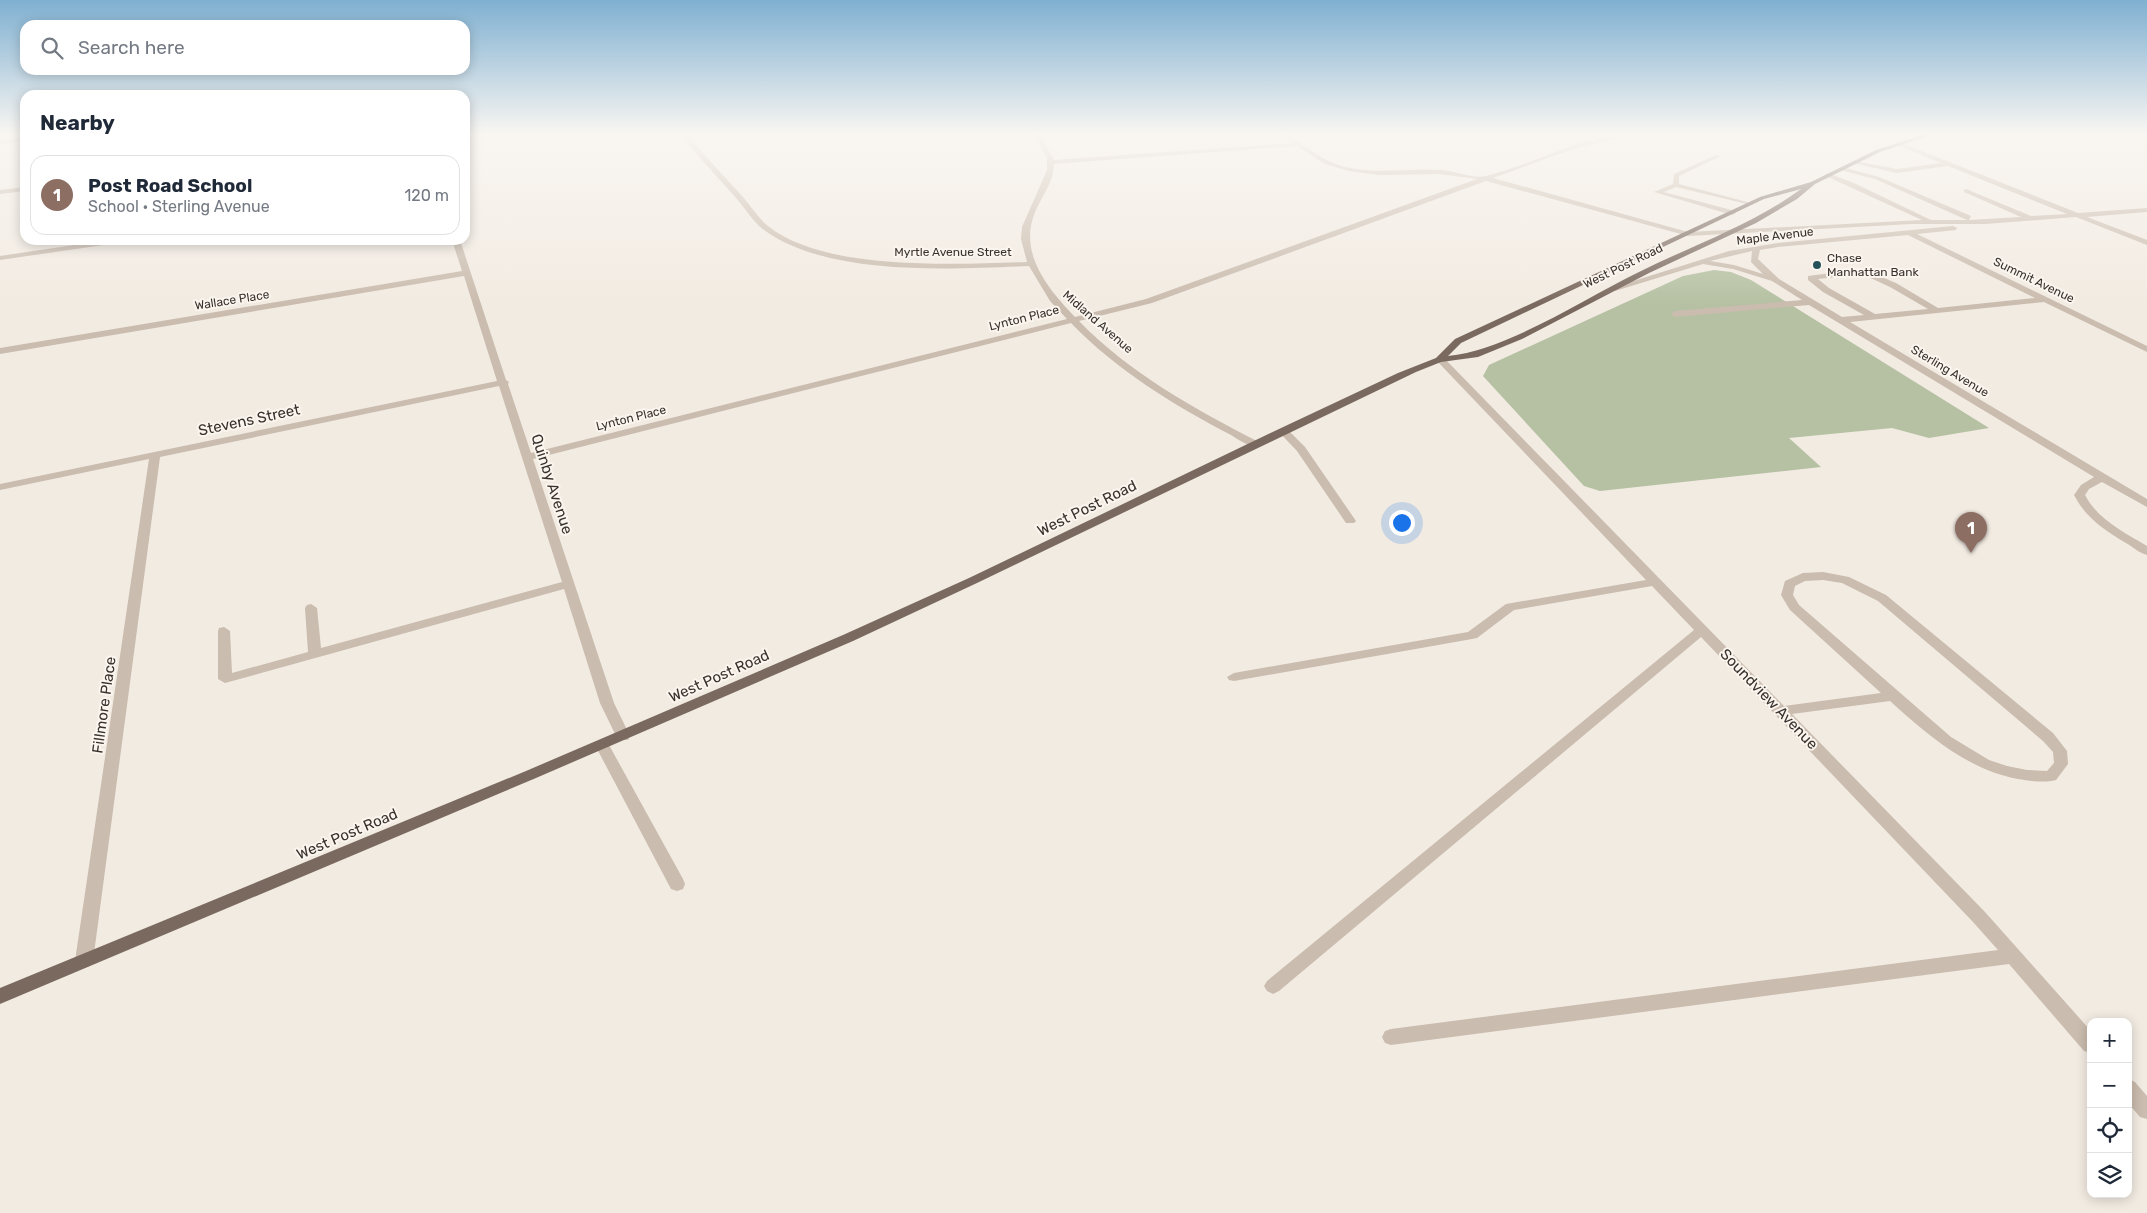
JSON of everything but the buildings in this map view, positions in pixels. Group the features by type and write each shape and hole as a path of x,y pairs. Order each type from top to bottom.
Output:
{"main road":[{"name":"West Post Road","path":"0,996 602,745 852,636 1066,538 1255,444 1440,359 1458,341 1762,198 1784,192"},
{"name":"West Post Road","path":"1440,359 1470,357 1612,289 1643,272 1732,231 1790,202 1803,192"}],"street":[{"name":"Myrtle Avenue Street","path":"734,192 774,235 810,249 886,263 942,266 1030,264"},
{"name":"Midland Avenue","path":"1040,192 1026,224 1025,239 1030,264 1044,289 1072,320 1140,376 1179,403 1255,444"},
{"path":"1440,196 1446,192"},
{"name":"Lynton Place","path":"528,458 1157,298 1452,192"},
{"path":"1537,192 1688,234"},
{"path":"1659,192 1732,213"},
{"path":"1701,192 1749,204"},
{"path":"1868,192 1945,230"},
{"path":"1906,192 1957,215 1985,222"},
{"path":"1967,192 2032,219"},
{"path":"2017,192 2147,243"},
{"name":"Maple Avenue","path":"1688,234 1931,222 1985,222 2147,210"},
{"name":"Maple Avenue","path":"1612,289 1729,253 1945,230 1985,222"},
{"name":"Summit Avenue","path":"1910,233 2147,349"},
{"path":"0,258 90,245"},
{"name":"Quinby Avenue","path":"458,245 504,382 607,703 623,736"},
{"name":"Sterling Avenue","path":"1756,249 1755,262 1776,281 2147,504"},
{"path":"1691,264 1713,263 1734,267 1776,281"},
{"path":"1874,316 1826,290 1811,278 1863,271 1894,285 1936,310"},
{"name":"Wallace Place","path":"0,351 467,273"},
{"path":"1840,320 2046,299"},
{"path":"1675,314 1811,302"},
{"name":"Soundview Avenue","path":"1440,359 1979,917 2087,1040"},
{"name":"Stevens Street","path":"0,486 504,382"},
{"path":"1283,431 1301,449 1350,521"},
{"name":"Fillmore Place","path":"84,961 155,454"},
{"path":"2102,477 2085,487 2079,495 2084,506 2098,520 2147,551"},
{"path":"1780,711 1893,696 1947,744 2004,772 2030,777 2051,776 2061,764 2060,752 2048,737 1882,598 1845,580 1823,576 1803,577 1789,584 1787,595 1794,607 1893,696"},
{"path":"1234,678 1472,635 1510,608 1656,582"},
{"path":"224,631 225,679 569,584"},
{"path":"311,608 315,654"},
{"path":"1272,986 1702,630"},
{"path":"602,745 677,884"},
{"path":"1391,1037 2012,956"},
{"path":"2132,1093 2147,1110"}],"green space":[{"path":"1714,270 1731,272 1751,280 1989,428 1929,438 1892,428 1789,438 1821,467 1600,491 1584,486 1483,376 1489,365 1683,276"}],"place":[{"name":"Chase Manhattan Bank","path":"1817,265"},
{"name":"Post Road School","path":"1971,553"}]}
